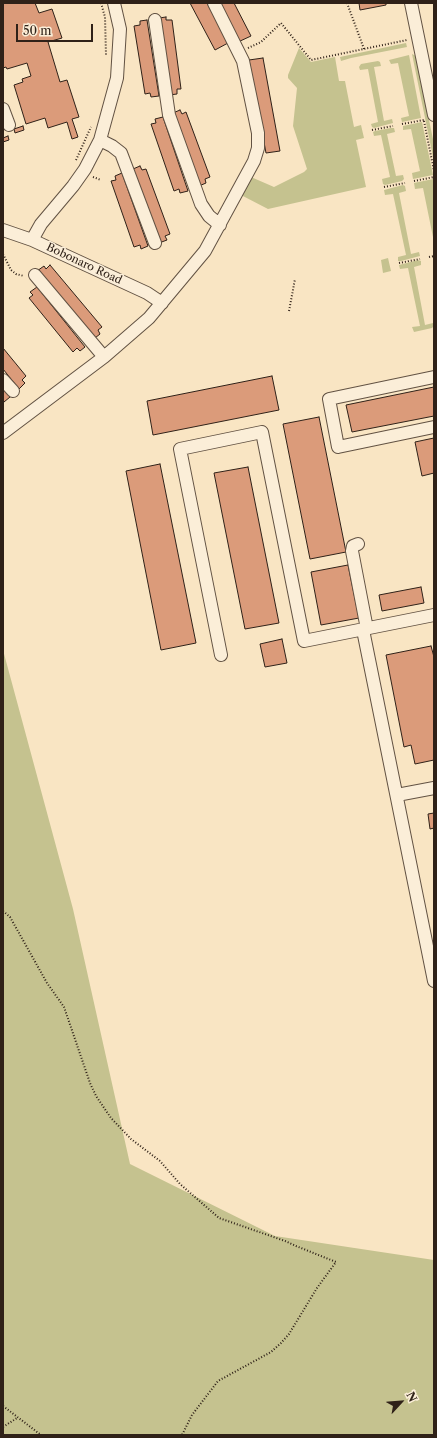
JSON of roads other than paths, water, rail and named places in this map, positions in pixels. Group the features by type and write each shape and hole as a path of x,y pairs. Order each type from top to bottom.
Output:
{"lane":[{"path":"32,240 41,224 73,186 85,169 100,140 117,78 120,29 114,3"},
{"path":"3,433 104,357 149,318 205,252 254,162 258,148 258,133 243,60 214,3"},
{"path":"411,3 429,117"},
{"path":"155,20 169,114 201,204 210,216 220,225"},
{"path":"3,109 8,125"},
{"path":"100,140 112,146 121,153 155,243"},
{"name":"Bobonaro Road","path":"3,230 32,240 147,293 162,303"},
{"path":"35,275 104,357"},
{"path":"434,378 329,399 338,447 434,426"},
{"path":"3,380 12,391"},
{"path":"221,655 180,449 262,432 304,640 434,615"},
{"path":"358,544 354,546 352,551 365,629 434,981"},
{"path":"397,795 434,788"}]}
